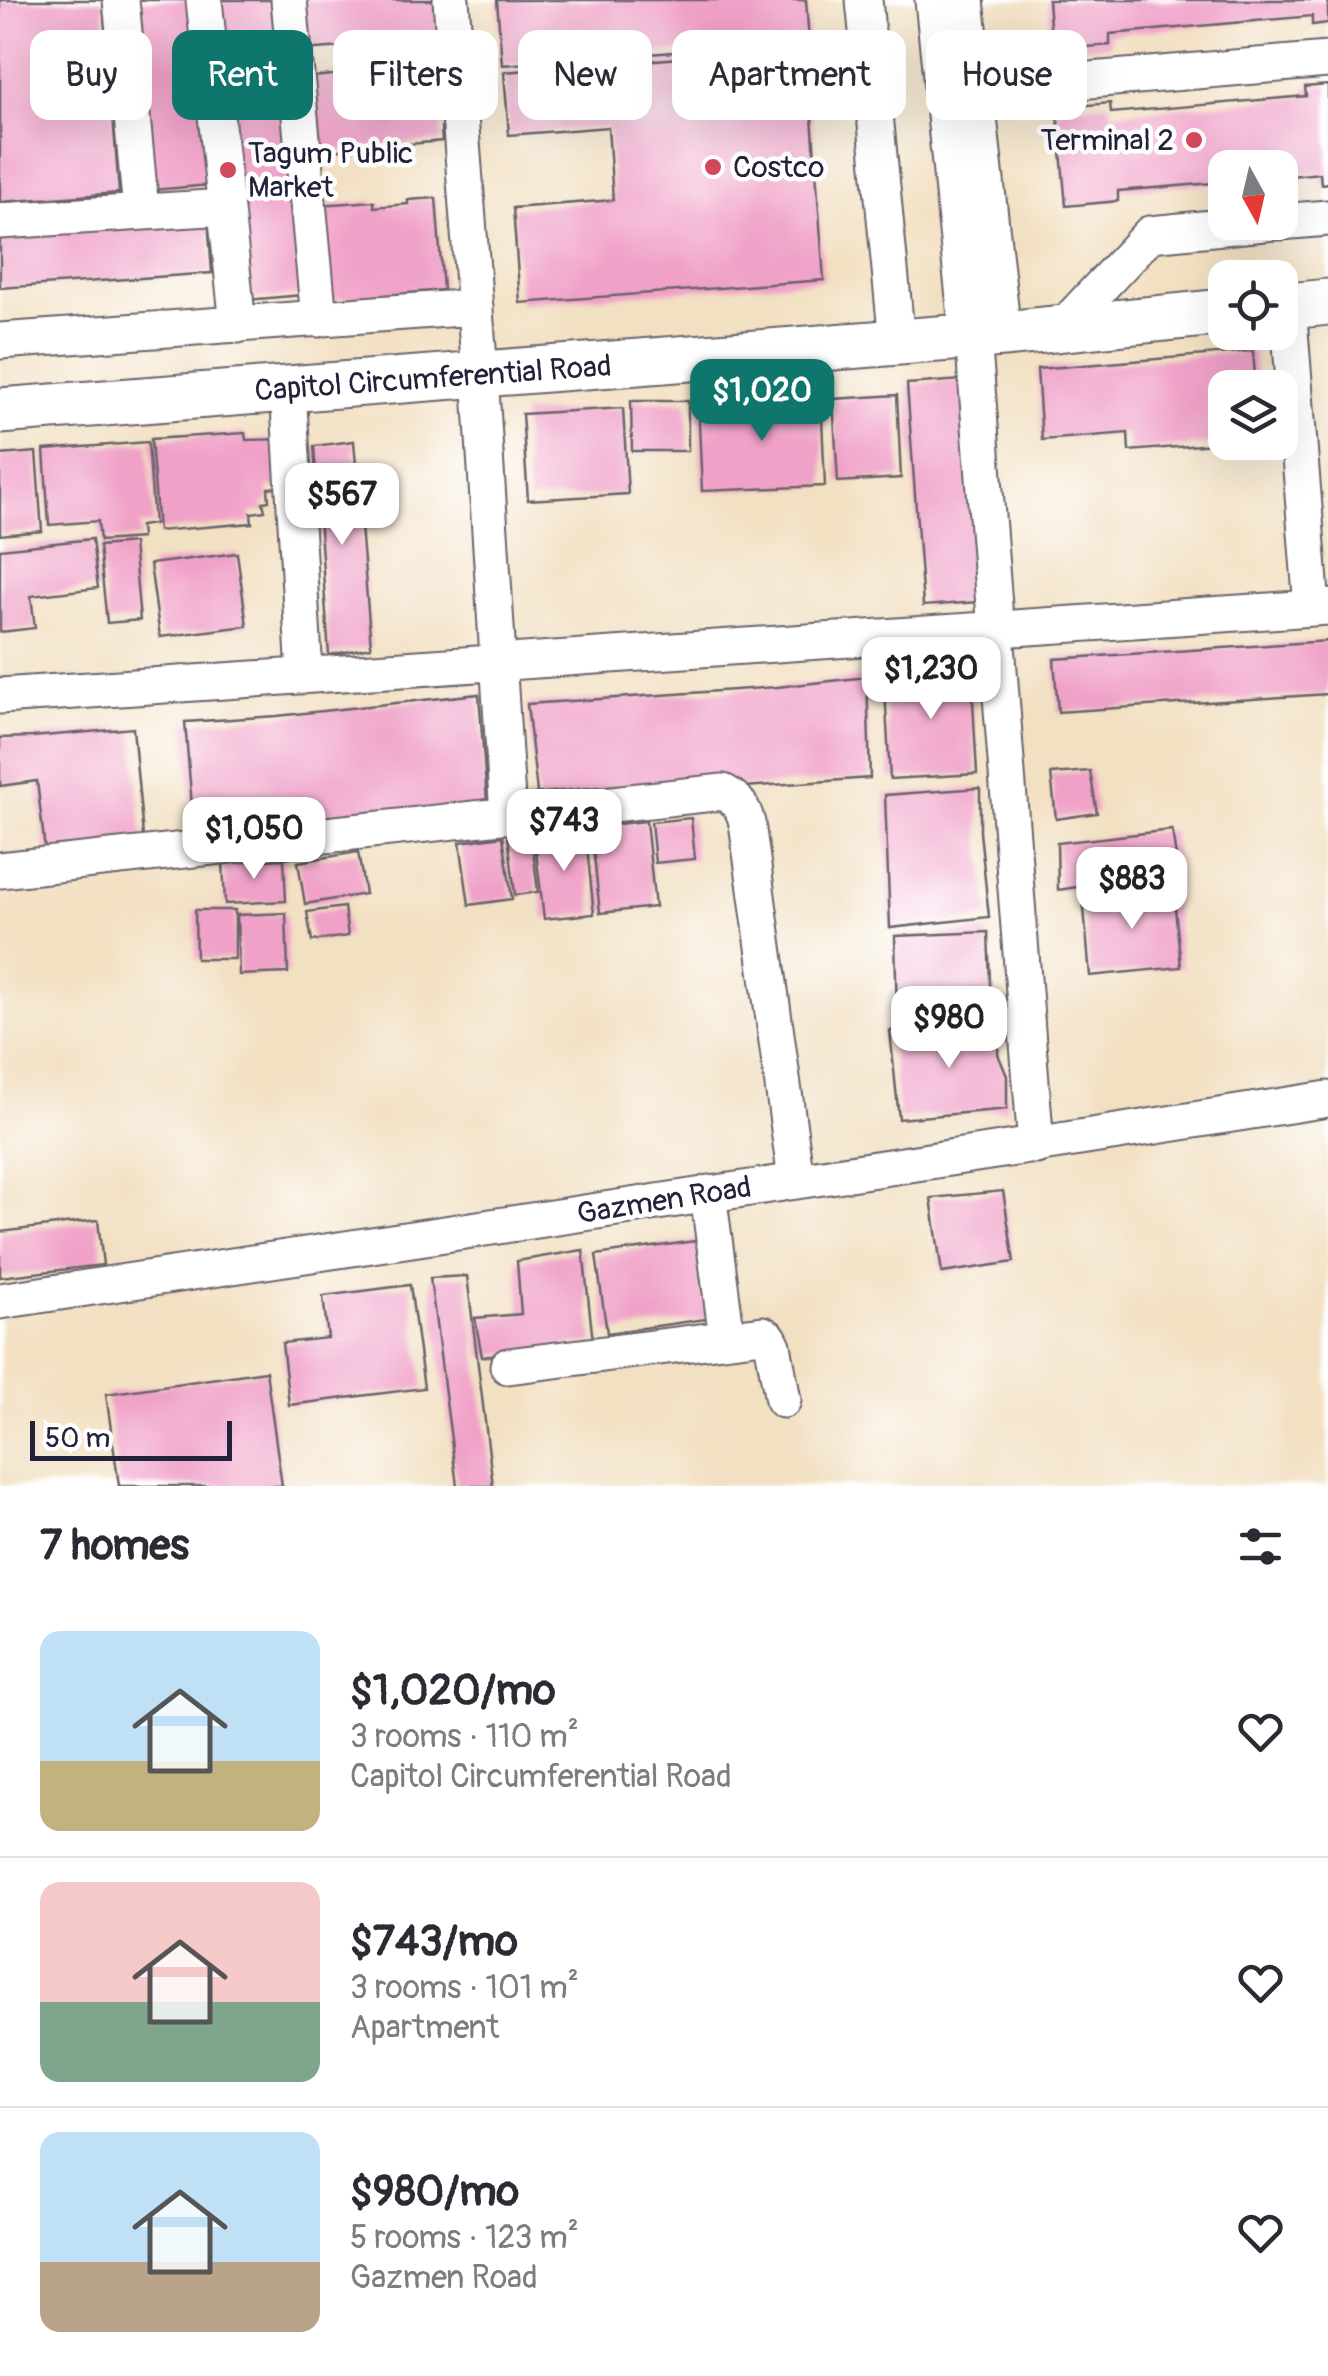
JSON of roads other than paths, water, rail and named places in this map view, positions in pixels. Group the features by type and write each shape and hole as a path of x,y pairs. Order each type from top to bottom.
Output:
{"main road":[{"path":"938,0 946,30"},
{"path":"964,120 988,335"},
{"name":"Capitol Circumferential Road","path":"0,412 988,335 1208,314"}],"street":[{"path":"121,0 141,212"},
{"path":"204,0 238,325"},
{"path":"290,0 319,319"},
{"path":"451,0 508,816"},
{"path":"864,0 897,342"},
{"path":"964,30 966,0"},
{"path":"1087,80 1328,60"},
{"path":"0,221 226,207"},
{"path":"1298,220 1328,218"},
{"path":"1061,329 1150,234 1208,229"},
{"path":"0,696 1320,608 1298,305"},
{"path":"0,341 475,307"},
{"path":"988,335 994,629 1036,1146"},
{"path":"288,389 305,675"},
{"path":"0,870 724,792 743,807 747,822 796,1180"},
{"name":"Gazmen Road","path":"0,1301 1328,1099"},
{"path":"708,1193 727,1338"},
{"path":"508,1366 763,1334 773,1346 784,1400"}],"place":[{"name":"Terminal 2","path":"1194,140"},
{"name":"Costco","path":"713,167"},
{"name":"Tagum Public Market","path":"228,170"}]}
